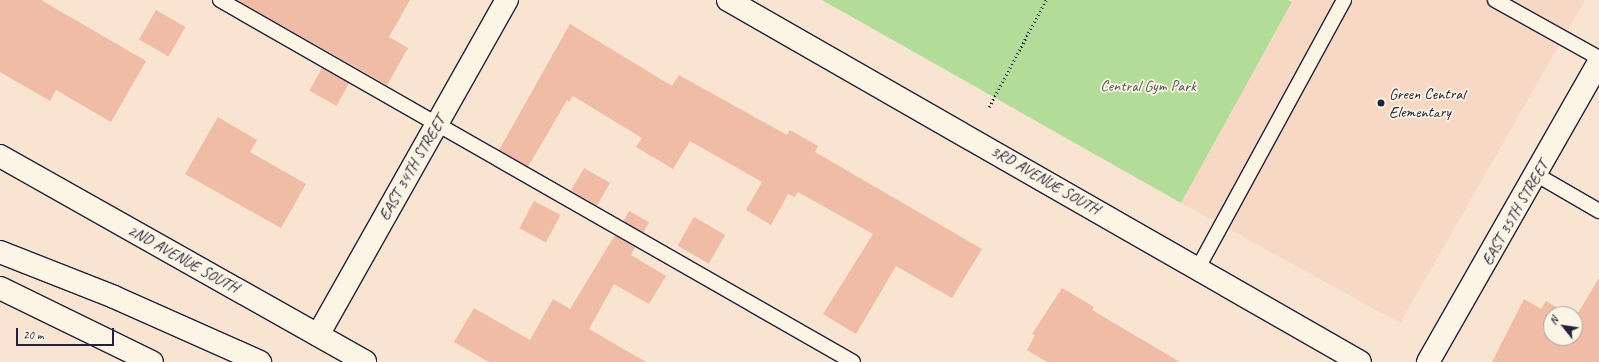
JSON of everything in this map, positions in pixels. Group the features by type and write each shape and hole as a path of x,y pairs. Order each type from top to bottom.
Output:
{"main road":[{"name":"EAST 34TH STREET","path":"318,336 507,0"},
{"name":"3RD AVENUE SOUTH","path":"728,0 1360,362"},
{"name":"EAST 35TH STREET","path":"1428,362 1537,175 1599,62"},
{"name":"2ND AVENUE SOUTH","path":"0,156 365,362"},
{"path":"0,252 114,297 260,362"},
{"path":"0,288 152,362"}],"lane":[{"path":"220,0 854,362"},
{"path":"1198,268 1344,0"},
{"path":"1495,0 1599,58"},
{"path":"1537,175 1599,211"}],"path":[{"path":"989,108 1046,0"}],"shaded area":[{"name":"Green Central Elementary","path":"1288,0 1585,0 1400,323 1181,203 1292,3"}],"green space":[{"name":"Central Gym Park","path":"822,0 1288,0 1292,2 1181,203"}],"building":[{"path":"0,0 41,0 146,61 111,122 56,90 50,101 0,72"},
{"path":"237,0 410,0 389,37 408,48 387,85"},
{"path":"156,10 185,27 168,56 139,39"},
{"path":"570,24 672,86 679,75 787,135 790,130 818,146 815,152 982,249 952,298 896,266 856,334 823,314 873,234 798,192 795,197 788,194 771,225 746,210 762,182 690,141 673,169 636,147 642,138 573,96 569,102 567,100 528,167 499,150"},
{"path":"322,68 349,83 337,106 309,91"},
{"path":"218,117 257,140 250,152 306,184 281,228 185,174"},
{"path":"584,168 610,183 597,206 571,191"},
{"path":"534,201 560,215 546,242 519,228"},
{"path":"629,211 649,222 643,233 623,221"},
{"path":"694,217 725,235 709,264 678,246"},
{"path":"615,235 635,247 631,255 666,276 649,304 614,284 589,329 646,362 489,362 454,342 474,308 530,340 553,299 570,309"},
{"path":"1599,278 1599,362 1492,362 1524,299 1541,309 1546,301 1554,306 1543,306 1543,346 1583,346 1582,306"},
{"path":"1062,288 1094,307 1092,310 1180,362 1047,362 1027,350 1035,335 1032,334"}],"place":[{"name":"Green Central Elementary","path":"1381,103"}]}
